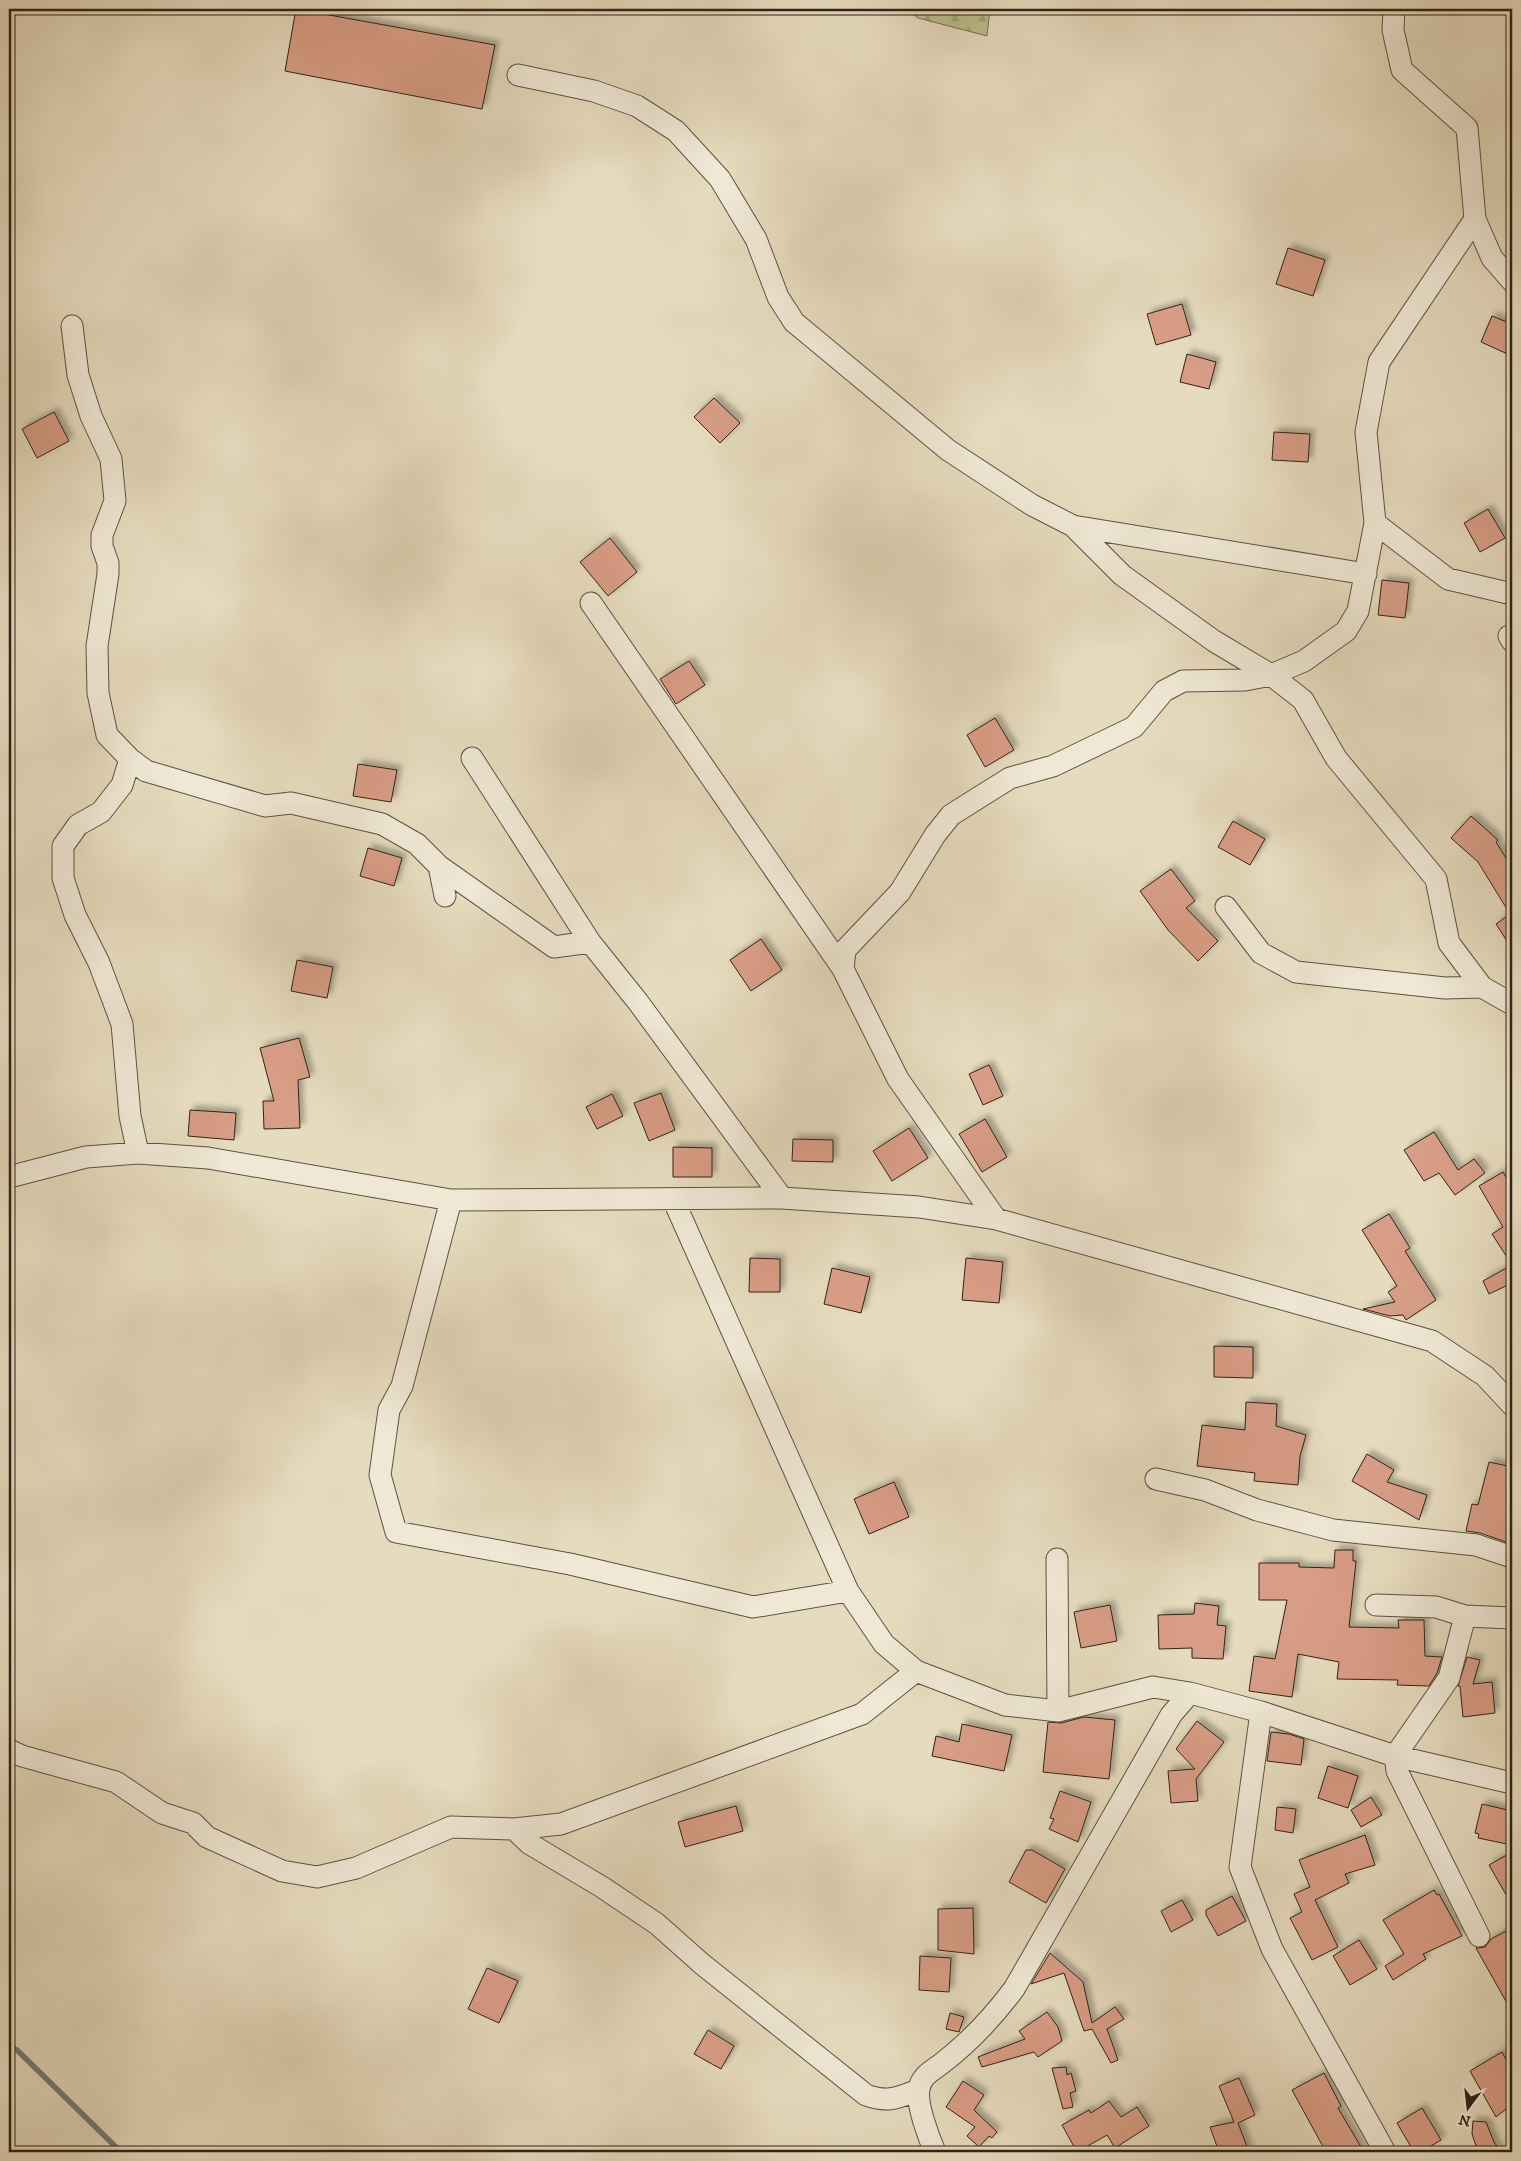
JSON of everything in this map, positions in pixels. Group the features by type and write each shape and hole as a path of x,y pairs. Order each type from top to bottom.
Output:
{"street":[{"path":"1394,9 1393,30 1402,70 1467,128 1475,219 1492,258 1512,281"},
{"path":"518,76 594,90 638,106 676,131 720,179 756,240 778,298 794,322 948,450 1032,505 1073,526 1366,574"},
{"path":"843,969 845,950 900,892 935,835 952,814 1010,778 1052,766 1134,727 1164,691 1182,681 1245,680 1271,675 1304,661 1346,631 1358,611 1375,523 1366,432 1379,362 1475,219"},
{"path":"72,326 78,375 91,416 111,459 115,502 102,535 102,546 108,563 108,574 97,646 98,693 108,734 130,760 146,771 265,806 291,803 382,824 417,844 438,866 554,947 590,942"},
{"path":"1375,523 1448,579 1512,594"},
{"path":"1073,526 1122,575 1214,641 1271,675 1303,700 1336,758 1436,879 1449,944 1482,987 1512,1004"},
{"path":"590,603 843,969 898,1079 996,1219"},
{"path":"472,758 590,942 638,1002 782,1198"},
{"path":"130,760 122,785 102,812 78,825 63,846 63,878 75,915 99,963 122,1024 130,1116 138,1153"},
{"path":"438,866 445,896"},
{"path":"1226,907 1261,953 1296,972 1446,988 1482,987"},
{"path":"9,1177 86,1157 138,1153 208,1158 451,1200 782,1198 919,1207 996,1219 1432,1341 1485,1376 1512,1405"},
{"path":"673,1198 848,1591 884,1644 916,1671 1005,1705 1058,1711 1153,1687 1190,1693 1261,1712 1396,1756 1512,1784"},
{"path":"451,1200 402,1386 389,1410 380,1475 396,1532 570,1564 753,1607 848,1591"},
{"path":"1156,1479 1205,1490 1257,1510 1333,1530 1476,1545 1512,1557"},
{"path":"1057,1559 1058,1711"},
{"path":"1376,1605 1436,1607 1465,1616 1512,1618"},
{"path":"1465,1616 1448,1678 1396,1756 1397,1771 1479,1936"},
{"path":"9,1750 22,1756 116,1782 162,1813 193,1823 207,1837 282,1871 317,1876 356,1868 451,1827 514,1830 561,1824 862,1714 916,1671"},
{"path":"935,2152 926,2132 918,2090 924,2077 954,2054 989,2021 1014,1989 1171,1715 1190,1693"},
{"path":"1261,1712 1240,1867 1272,1949 1385,2152"},
{"path":"514,1830 530,1844 602,1887 658,1924 702,1964 866,2095 879,2100 894,2099 918,2090"}],"green space":[{"path":"906,9 990,9 987,36 918,18"}],"building":[{"path":"296,9 495,45 482,109 285,71"},
{"path":"1288,248 1325,260 1313,296 1276,284"},
{"path":"1182,304 1191,335 1156,345 1147,314"},
{"path":"1492,316 1512,324 1512,356 1481,342"},
{"path":"1187,354 1216,362 1209,389 1180,382"},
{"path":"714,398 740,423 720,443 694,417"},
{"path":"54,412 69,441 37,458 22,429"},
{"path":"1274,432 1310,434 1308,462 1272,460"},
{"path":"1488,509 1505,538 1480,552 1464,523"},
{"path":"610,538 637,572 608,596 580,562"},
{"path":"1382,580 1409,583 1405,618 1378,615"},
{"path":"689,661 705,685 676,704 660,679"},
{"path":"995,718 1014,750 985,767 967,735"},
{"path":"358,764 397,770 391,802 353,796"},
{"path":"1471,816 1498,840 1496,842 1512,868 1512,949 1496,924 1510,914 1478,862 1451,838"},
{"path":"1233,821 1265,839 1250,865 1218,847"},
{"path":"368,848 402,858 394,886 360,876"},
{"path":"1171,869 1195,901 1186,908 1218,941 1198,961 1168,930 1140,891"},
{"path":"761,939 782,970 751,991 730,960"},
{"path":"297,960 333,967 327,998 291,991"},
{"path":"299,1038 310,1077 298,1080 300,1128 264,1129 263,1101 274,1101 260,1048"},
{"path":"989,1065 1003,1096 983,1105 969,1074"},
{"path":"661,1093 675,1130 649,1141 634,1103"},
{"path":"612,1094 623,1116 597,1129 586,1107"},
{"path":"190,1110 236,1113 234,1140 188,1136"},
{"path":"985,1119 1007,1157 982,1172 959,1134"},
{"path":"909,1128 928,1158 892,1181 873,1151"},
{"path":"1434,1132 1458,1170 1474,1159 1485,1173 1455,1195 1439,1173 1424,1181 1404,1150"},
{"path":"793,1139 833,1140 833,1162 792,1161"},
{"path":"673,1147 712,1148 712,1177 673,1177"},
{"path":"1503,1172 1512,1188 1512,1265 1492,1234 1503,1227 1479,1186"},
{"path":"1389,1214 1410,1248 1405,1251 1436,1300 1406,1320 1403,1315 1390,1316 1363,1309 1395,1302 1388,1292 1397,1286 1362,1230"},
{"path":"750,1258 780,1259 780,1292 749,1292"},
{"path":"966,1258 1003,1262 999,1303 962,1300"},
{"path":"1512,1265 1512,1283 1489,1294 1483,1281"},
{"path":"832,1268 870,1277 861,1313 824,1304"},
{"path":"1214,1346 1253,1347 1253,1378 1214,1377"},
{"path":"1246,1402 1277,1404 1276,1426 1306,1435 1300,1456 1298,1485 1254,1481 1255,1473 1197,1466 1202,1425 1245,1430"},
{"path":"1367,1454 1394,1470 1387,1482 1427,1495 1419,1520 1352,1481"},
{"path":"1489,1462 1512,1467 1512,1544 1480,1533 1466,1531 1472,1504 1478,1505"},
{"path":"894,1482 909,1517 869,1534 854,1499"},
{"path":"1335,1550 1353,1550 1353,1561 1356,1561 1349,1627 1399,1628 1398,1620 1424,1620 1425,1656 1442,1657 1437,1673 1429,1686 1397,1685 1398,1680 1337,1679 1339,1662 1298,1654 1292,1697 1249,1691 1254,1656 1275,1659 1287,1600 1259,1600 1259,1563 1299,1563 1299,1567 1334,1568"},
{"path":"1195,1603 1219,1606 1217,1625 1226,1626 1223,1659 1192,1658 1192,1648 1159,1649 1158,1615 1194,1614"},
{"path":"1110,1605 1117,1641 1081,1648 1074,1612"},
{"path":"1467,1657 1480,1660 1473,1684 1492,1682 1495,1713 1463,1717 1460,1686 1458,1686"},
{"path":"1084,1717 1115,1720 1109,1779 1043,1772 1048,1722 1061,1723"},
{"path":"1197,1721 1224,1742 1196,1779 1198,1801 1171,1803 1168,1771 1195,1769 1176,1749"},
{"path":"962,1724 1012,1735 1004,1771 932,1756 936,1736 959,1742"},
{"path":"1271,1732 1289,1734 1304,1739 1301,1765 1267,1761"},
{"path":"1328,1766 1358,1776 1348,1808 1318,1798"},
{"path":"1060,1791 1091,1802 1078,1842 1049,1829 1054,1819 1050,1818"},
{"path":"1371,1797 1382,1815 1361,1827 1351,1810"},
{"path":"1482,1804 1512,1811 1512,1845 1478,1838 1479,1834 1475,1833"},
{"path":"736,1806 743,1831 685,1847 678,1822"},
{"path":"1277,1807 1296,1809 1293,1833 1275,1830"},
{"path":"1365,1835 1375,1865 1345,1874 1349,1883 1315,1900 1338,1947 1312,1960 1290,1918 1302,1912 1294,1894 1310,1887 1299,1860"},
{"path":"1026,1850 1032,1850 1065,1869 1046,1903 1009,1882"},
{"path":"1512,1852 1512,1905 1489,1865"},
{"path":"1434,1890 1437,1895 1439,1894 1462,1936 1423,1954 1426,1959 1393,1980 1385,1966 1404,1954 1383,1920"},
{"path":"1232,1896 1246,1921 1218,1936 1206,1915 1206,1910"},
{"path":"1182,1900 1193,1920 1171,1932 1161,1911"},
{"path":"973,1908 974,1954 938,1950 938,1909"},
{"path":"1512,1928 1512,2012 1476,1948 1485,1947 1491,1939"},
{"path":"1359,1940 1377,1969 1350,1985 1333,1956"},
{"path":"1050,1953 1083,1982 1092,2023 1115,2007 1124,2019 1107,2029 1118,2060 1111,2063 1092,2029 1084,2031 1064,1973 1031,1984"},
{"path":"920,1956 951,1958 949,1992 919,1990"},
{"path":"487,1968 518,1981 499,2023 468,2009"},
{"path":"1047,2012 1058,2027 1062,2041 1038,2057 1034,2052 982,2067 978,2057 1025,2039 1019,2031"},
{"path":"950,2013 964,2017 959,2032 946,2029"},
{"path":"708,2030 734,2046 721,2069 694,2054"},
{"path":"1502,2052 1512,2071 1512,2104 1496,2117 1470,2071"},
{"path":"1066,2067 1067,2075 1071,2073 1076,2091 1070,2093 1073,2107 1063,2109 1052,2068"},
{"path":"1324,2073 1341,2106 1338,2108 1364,2152 1326,2152 1292,2090"},
{"path":"1239,2078 1255,2115 1238,2123 1249,2152 1219,2152 1210,2127 1234,2122 1219,2086"},
{"path":"963,2081 984,2095 974,2110 997,2132 992,2138 989,2136 979,2147 967,2136 975,2127 946,2107"},
{"path":"1109,2101 1121,2117 1137,2107 1149,2126 1115,2148 1107,2135 1077,2152 1062,2125 1089,2110 1091,2113"},
{"path":"1422,2108 1441,2140 1421,2152 1414,2152 1397,2123"},
{"path":"1473,2121 1486,2122 1494,2142 1501,2152 1478,2152 1472,2134"}],"waterway":[{"path":"9,2046 17,2050 121,2152"}]}
